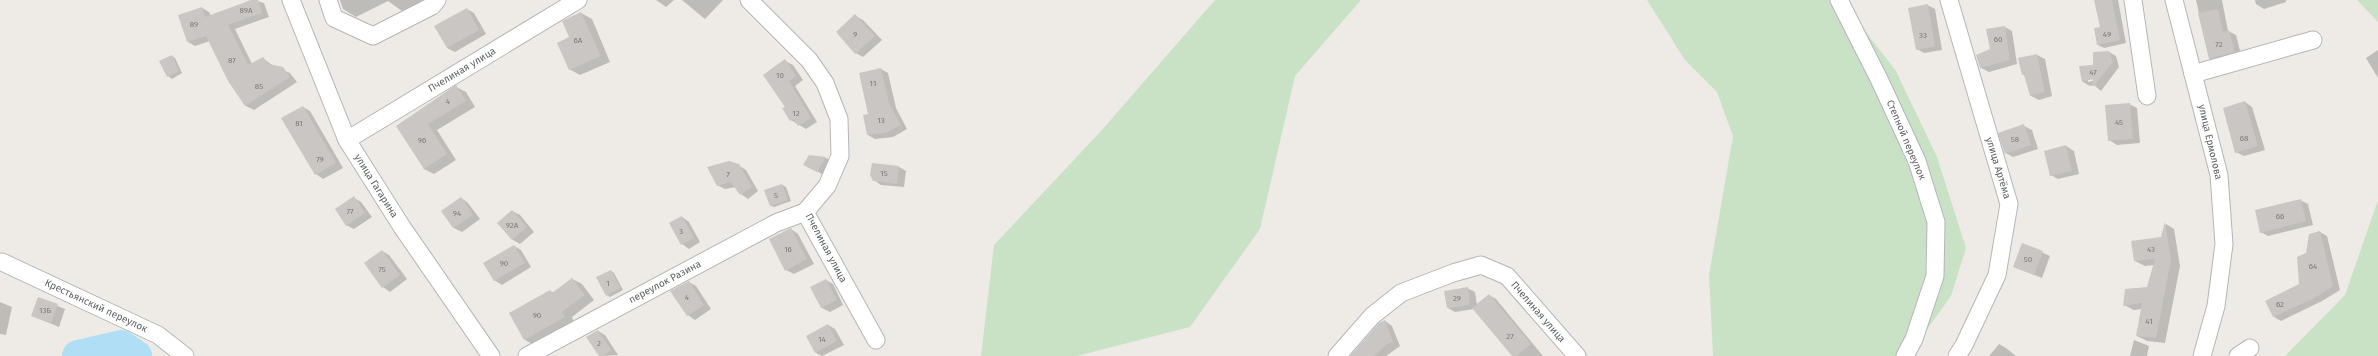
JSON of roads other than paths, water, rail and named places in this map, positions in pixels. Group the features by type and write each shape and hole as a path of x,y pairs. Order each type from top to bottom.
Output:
{"street":[{"name":"улица Гагарина","path":"291,0 348,140 402,227 491,356"},
{"path":"328,0 334,18 373,36 432,6 437,0"},
{"name":"Пчелиная улица","path":"348,140 578,0"},
{"name":"Пчелиная улица","path":"749,0 809,60 825,83 840,119 840,156 827,186 805,212 876,340"},
{"name":"Степной переулок","path":"1839,0 1879,79 1917,161 1936,222 1935,276 1914,339 1906,356"},
{"name":"улица Артёма","path":"1948,0 2009,204 1997,275 1964,345 1957,356"},
{"path":"2133,0 2147,96"},
{"name":"улица Ермолова","path":"2174,0 2219,175 2224,244 2216,306 2202,356"},
{"path":"2193,74 2313,40"},
{"name":"переулок Разина","path":"527,356 776,223 805,212"},
{"name":"Крестьянский переулок","path":"2,262 158,335 185,356"},
{"name":"Пчелиная улица","path":"1337,356 1372,316 1401,293 1446,275 1481,265 1507,276 1577,356"}],"waterway":[{"path":"78,356 121,346 136,356"}]}
